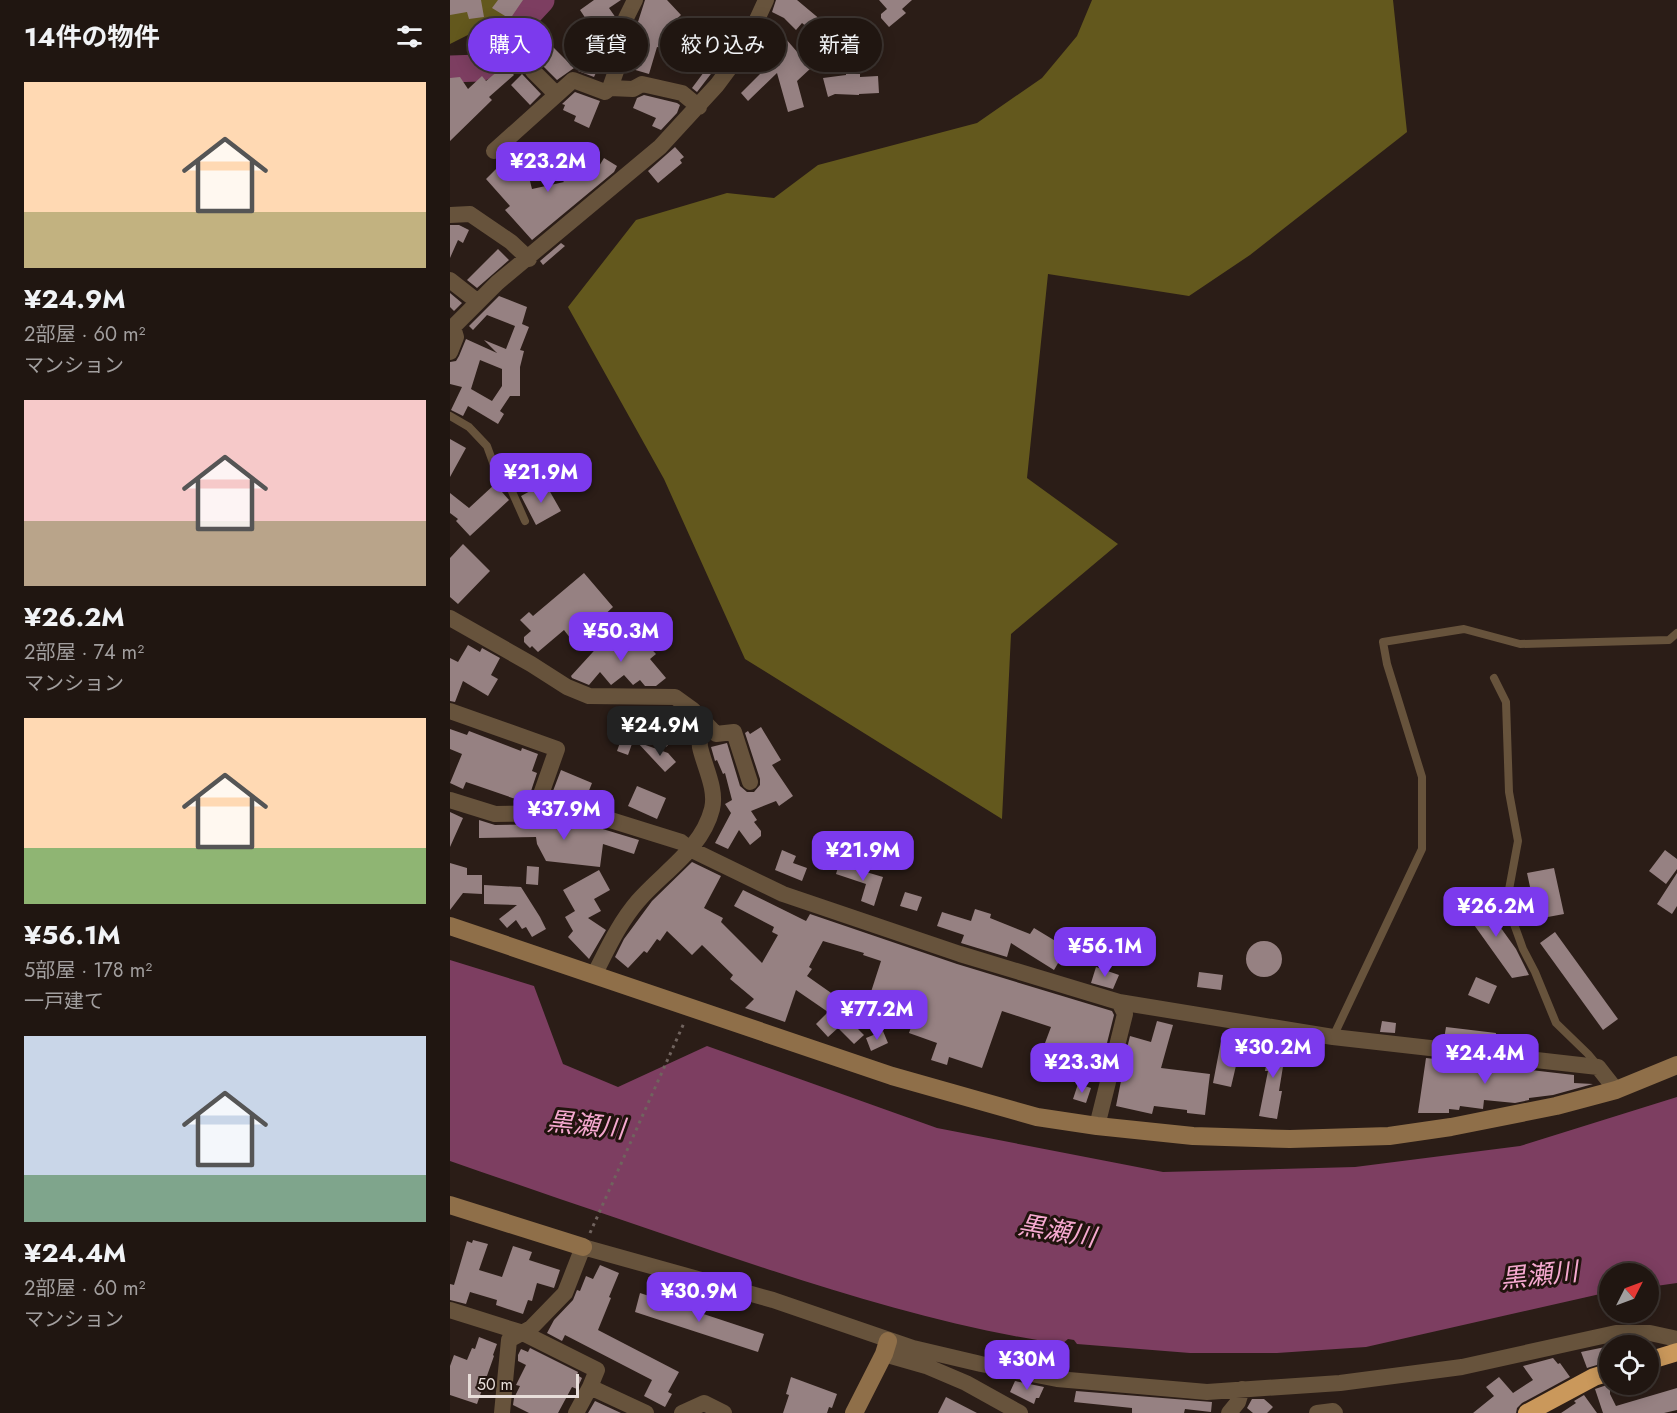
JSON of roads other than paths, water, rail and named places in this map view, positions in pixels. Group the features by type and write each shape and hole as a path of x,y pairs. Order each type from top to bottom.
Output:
{"highway":[{"path":"1659,1358 1677,1353"},
{"path":"1527,1413 1599,1375"}],"street":[{"path":"494,150 573,80 605,92 610,88 627,40 626,18 635,0"},
{"path":"450,352 456,337 453,327 497,283 529,259 660,147 699,107 743,50 766,0"},
{"path":"533,72 556,94"},
{"path":"610,88 633,89 642,84 682,93 699,107"},
{"path":"450,215 470,214 511,242 529,259"},
{"path":"450,280 478,302"},
{"path":"450,618 567,687 589,696 675,697 693,710 716,734 734,732 750,782"},
{"path":"450,711 556,749 534,814"},
{"path":"594,975 625,918 639,900 690,849 705,828 713,807 711,784 700,746 702,720"},
{"path":"450,800 495,814 588,813 681,842 690,849 783,894 960,954 1119,1002 1333,1037 1598,1067 1616,1090"},
{"path":"450,926 892,1076 1037,1117 1097,1126 1193,1136 1279,1139 1389,1136 1556,1106 1616,1090 1677,1065"},
{"path":"1097,1126 1125,1014 1119,1002"},
{"path":"450,1205 586,1241 773,1300 886,1347 1020,1413"},
{"path":"502,1413 509,1340 531,1328 565,1293 586,1241"},
{"path":"450,1310 523,1332 597,1370 576,1413"},
{"path":"886,1347 1057,1379 1207,1392 1340,1383 1462,1367 1616,1332 1650,1333 1677,1339"},
{"path":"854,1413 886,1347"},
{"path":"590,1387 646,1413"},
{"path":"1229,1413 1238,1402 1242,1389"},
{"path":"682,1413 704,1403 719,1412"},
{"path":"1317,1413 1333,1411 1335,1413"}],"lane":[{"path":"450,416 469,427 487,446 495,468 510,488 525,521"},
{"path":"1333,1037 1422,849 1422,777 1387,664 1383,642 1464,629 1520,644 1669,640 1677,633"},
{"path":"1494,678 1506,702 1509,792 1518,841 1508,895 1510,913 1523,949 1556,1023 1598,1067"}],"water":[{"name":"黒瀬川","path":"450,960 534,986 563,1064 618,1087 707,1046 937,1128 1163,1172 1355,1167 1520,1146 1677,1097 1677,1283 1659,1286 1659,1263 1599,1263 1599,1294 1366,1347 1277,1353 1190,1353 1077,1344 1074,1340 1068,1339 1062,1344 974,1328 844,1293 450,1161"}],"waterway":[{"path":"450,69 480,68 497,60 528,14 541,0"}]}
